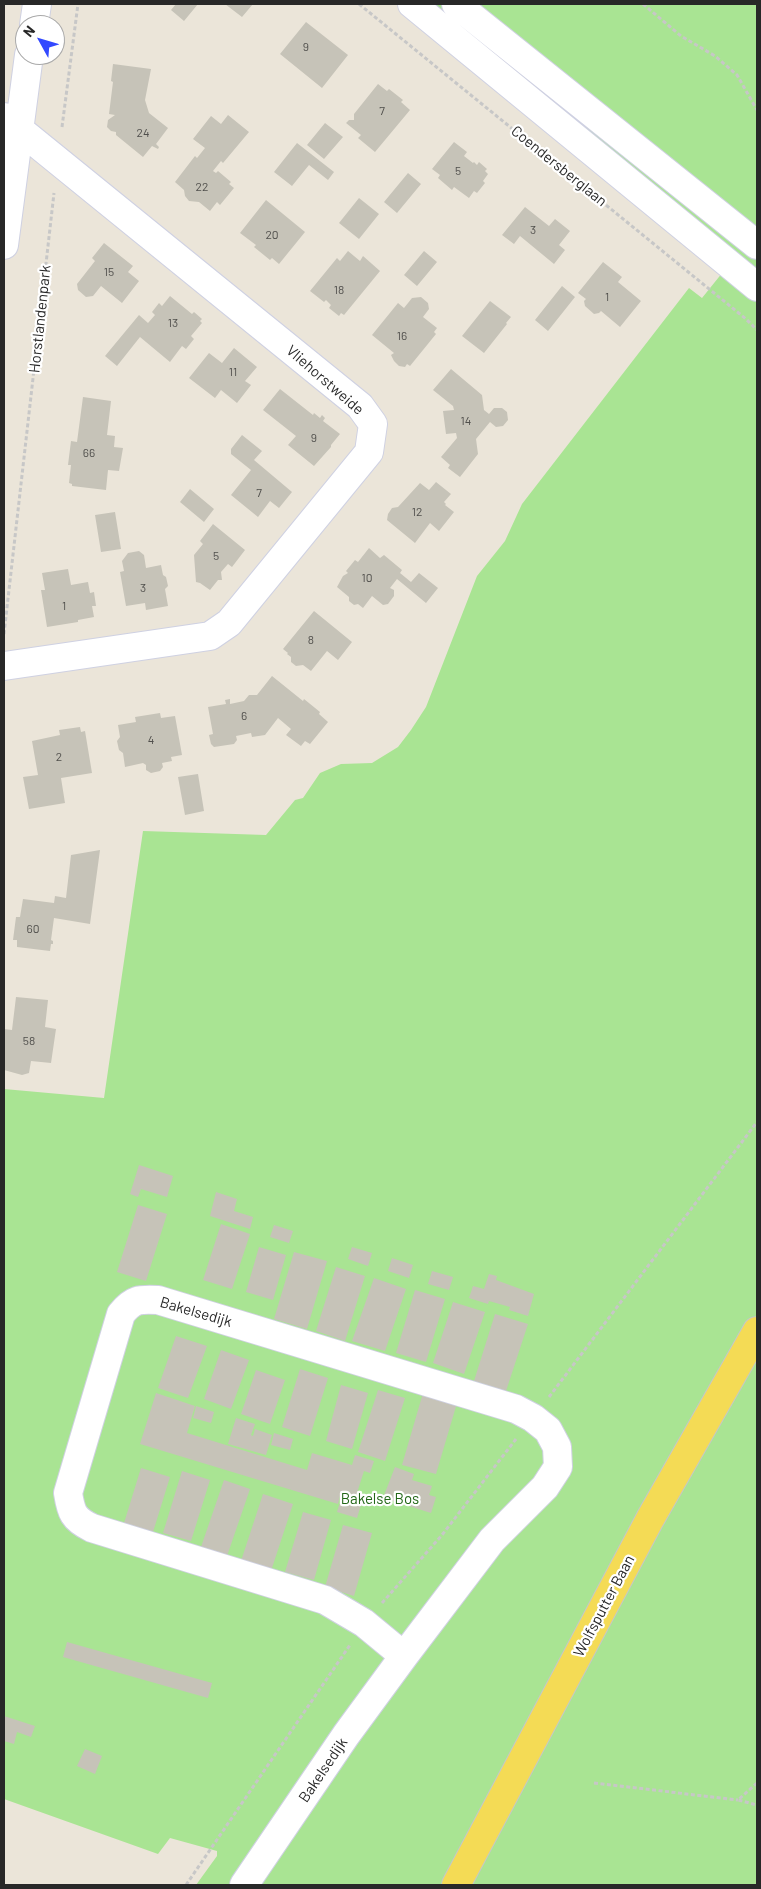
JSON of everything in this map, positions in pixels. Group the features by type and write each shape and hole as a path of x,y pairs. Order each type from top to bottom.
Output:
{"main road":[{"name":"Wolfsputter Baan","path":"456,1885 650,1519 757,1331"}],"street":[{"path":"412,4 757,287"},
{"path":"456,4 757,245"},
{"path":"4,245 11,123 26,65"},
{"name":"Vliehorstweide","path":"4,666 210,636 229,623 369,452 373,424 360,406 11,123"},
{"name":"Bakelsedijk","path":"244,1885 346,1735 404,1656 492,1540 545,1487 558,1467 557,1447 548,1430 533,1418 516,1409 158,1300 142,1299 129,1304 121,1314 68,1493 71,1511 80,1523 325,1600 364,1623 404,1656"}],"path":[{"name":"Horstlandenpark","path":"4,634 57,161 78,4"},
{"name":"Coendersberglaan","path":"359,4 746,319 757,330"},
{"path":"643,4 681,36 715,56 738,75 757,110"},
{"path":"186,1885 364,1623 442,1535 757,1122"},
{"path":"594,1783 738,1800 757,1805"},
{"path":"738,1800 757,1784"}],"green space":[{"name":"Bakelse Bos","path":"413,4 757,4 757,1885 196,1885 217,1856 217,1851 170,1838 158,1854 4,1799 4,1089 104,1098 143,831 266,835 295,800 303,798 320,773 341,764 372,763 398,747 426,707 477,576 505,541 522,504 689,288 702,298 731,262"}],"building":[{"path":"176,4 198,4 184,21 171,10"},
{"path":"225,4 253,4 242,17"},
{"path":"306,22 348,55 322,88 280,54"},
{"path":"113,64 151,69 145,100 149,113 168,128 156,144 159,147 158,149 152,146 143,157 116,135 116,132 111,131 107,127 108,120 115,115 109,114"},
{"path":"378,84 387,91 389,89 403,100 401,102 410,110 375,152 358,138 361,135 346,123 349,120 354,120 354,114"},
{"path":"228,115 249,132 223,163 221,161 213,171 216,173 218,171 231,182 229,184 234,188 220,205 217,202 210,211 199,202 189,201 185,196 184,190 175,182 195,156 197,158 205,148 193,139 211,116 221,124"},
{"path":"325,123 343,137 324,159 307,145"},
{"path":"454,142 467,152 464,156 477,165 479,162 487,169 485,171 488,174 483,181 485,183 477,193 474,191 469,198 454,187 452,190 438,178 440,175 432,169"},
{"path":"297,143 334,172 328,180 309,165 292,186 274,172"},
{"path":"408,173 421,184 397,213 384,202"},
{"path":"359,198 379,214 359,239 339,223"},
{"path":"266,200 305,232 279,264 272,258 270,260 254,247 256,245 240,233"},
{"path":"525,207 549,226 555,219 570,231 559,245 565,250 554,264 520,236 514,244 502,235"},
{"path":"104,243 133,266 128,272 139,281 122,303 101,286 93,296 86,297 78,290 77,284 95,261 92,258"},
{"path":"348,251 360,261 363,256 380,271 344,315 341,313 339,316 329,308 331,305 326,300 324,302 310,291 337,258 340,261"},
{"path":"424,251 437,262 417,286 404,275"},
{"path":"603,262 622,277 618,282 641,301 620,327 601,311 594,314 585,306 584,301 586,299 578,293"},
{"path":"562,286 575,297 548,331 535,320"},
{"path":"170,296 192,314 194,312 202,319 200,321 202,323 191,336 194,339 186,349 182,346 170,362 140,337 117,366 105,356 139,315 148,323 155,315 152,312 159,303 162,306"},
{"path":"421,297 428,303 429,309 423,317 437,328 434,332 436,334 410,366 407,364 405,367 399,366 391,355 394,353 372,335 398,303 404,308 412,298"},
{"path":"490,301 511,317 484,353 462,336"},
{"path":"234,348 257,367 245,381 251,385 237,403 221,390 215,398 189,378 209,353 222,363"},
{"path":"451,369 482,395 484,410 489,414 494,408 502,408 507,412 508,420 503,426 496,427 490,422 476,439 478,454 460,477 448,468 450,465 441,457 457,438 456,433 446,434 443,411 454,410 453,406 433,390"},
{"path":"280,389 313,415 314,413 320,418 322,415 325,418 323,421 340,434 314,466 288,445 296,436 263,410"},
{"path":"83,397 111,401 107,435 115,436 114,447 123,448 119,471 108,470 106,490 72,486 69,483 71,465 68,465 71,441 77,442"},
{"path":"242,435 262,451 254,460 292,492 279,508 270,501 258,517 231,495 251,470 231,454 231,449"},
{"path":"436,482 451,494 444,502 454,512 439,531 430,523 415,543 387,520 388,514 392,508 398,507 420,483 429,490"},
{"path":"190,489 214,509 204,522 180,502"},
{"path":"115,512 121,549 101,552 95,515"},
{"path":"213,524 245,550 232,567 228,564 221,572 222,580 218,580 210,590 196,582 194,555 203,544 200,541"},
{"path":"369,548 380,558 384,555 402,570 400,573 411,582 419,573 438,588 426,603 397,579 390,588 394,590 394,596 388,604 383,605 372,596 363,608 358,604 354,605 349,601 349,597 337,587 355,560 358,562"},
{"path":"139,551 144,555 146,568 161,565 168,586 165,589 168,606 146,610 145,603 126,606 120,572 124,571 122,561 128,553"},
{"path":"68,569 71,585 88,582 90,593 94,592 96,606 92,606 94,617 78,620 78,622 47,627 41,590 45,590 42,573"},
{"path":"314,611 352,642 338,660 327,651 311,671 303,665 296,666 291,662 291,657 288,653 283,649"},
{"path":"272,676 320,712 319,714 328,722 310,744 305,741 301,746 286,735 291,729 278,718 265,735 252,737 251,733 236,736 237,740 234,744 214,747 211,744 209,735 213,734 208,707 226,704 225,700 230,699 230,704 244,701 249,695 257,695"},
{"path":"160,713 161,718 175,716 182,755 171,757 172,761 162,763 163,767 160,771 151,773 146,770 146,765 143,763 125,767 123,753 119,750 117,741 120,737 118,725 136,722 135,717"},
{"path":"80,727 81,732 85,731 92,773 61,778 65,803 29,809 23,777 38,775 32,741 60,735 59,730"},
{"path":"198,774 204,811 185,815 178,777"},
{"path":"100,850 90,924 54,918 51,940 53,944 51,944 50,951 17,947 17,940 13,940 16,917 20,917 23,899 54,903 55,896 66,898 71,855"},
{"path":"16,997 48,1000 45,1027 56,1029 51,1063 31,1061 29,1073 22,1075 4,1070 4,1029 12,1030"},
{"path":"139,1165 173,1176 167,1197 141,1189 138,1197 130,1194"},
{"path":"216,1192 237,1199 234,1211 253,1217 250,1229 210,1216"},
{"path":"138,1205 167,1214 146,1281 117,1272"},
{"path":"221,1224 250,1234 232,1289 203,1280"},
{"path":"274,1225 293,1231 289,1243 270,1237"},
{"path":"259,1247 286,1255 273,1300 246,1292"},
{"path":"352,1247 372,1253 368,1266 348,1259"},
{"path":"294,1252 327,1261 307,1329 274,1319"},
{"path":"392,1258 413,1265 409,1278 388,1271"},
{"path":"336,1267 365,1276 345,1341 316,1331"},
{"path":"432,1271 453,1277 449,1290 428,1284"},
{"path":"489,1274 497,1276 496,1280 534,1294 528,1316 509,1310 510,1307 489,1301 488,1304 469,1298 473,1286 484,1289"},
{"path":"374,1278 406,1289 385,1351 352,1341"},
{"path":"415,1290 445,1299 426,1362 396,1353"},
{"path":"453,1302 485,1312 464,1374 433,1363"},
{"path":"495,1314 528,1324 506,1391 474,1381"},
{"path":"176,1336 207,1346 188,1398 158,1388"},
{"path":"221,1350 249,1360 231,1409 204,1399"},
{"path":"300,1369 328,1378 310,1436 282,1427"},
{"path":"256,1370 285,1380 270,1424 241,1414"},
{"path":"341,1385 368,1393 352,1449 326,1441"},
{"path":"378,1390 405,1398 385,1461 358,1452"},
{"path":"156,1393 195,1406 187,1433 307,1470 312,1453 352,1465 355,1455 374,1461 370,1473 364,1471 356,1496 341,1492 338,1504 140,1444"},
{"path":"423,1393 457,1403 436,1474 402,1465"},
{"path":"196,1406 214,1412 211,1423 193,1418"},
{"path":"236,1418 255,1424 251,1435 253,1436 255,1429 272,1435 266,1455 228,1444"},
{"path":"274,1433 293,1439 290,1450 271,1445"},
{"path":"395,1467 414,1474 412,1480 432,1486 429,1495 436,1497 431,1513 383,1498"},
{"path":"141,1468 170,1477 153,1532 124,1523"},
{"path":"182,1471 210,1480 191,1541 163,1533"},
{"path":"224,1480 250,1489 227,1556 201,1547"},
{"path":"263,1494 293,1504 271,1571 241,1561"},
{"path":"341,1499 361,1505 357,1518 337,1512"},
{"path":"303,1512 331,1520 314,1580 285,1572"},
{"path":"343,1525 372,1533 354,1596 325,1587"},
{"path":"67,1642 212,1683 208,1698 63,1657"},
{"path":"4,1716 35,1726 31,1737 17,1732 14,1744 4,1741"},
{"path":"85,1749 102,1756 95,1774 77,1766"}]}
